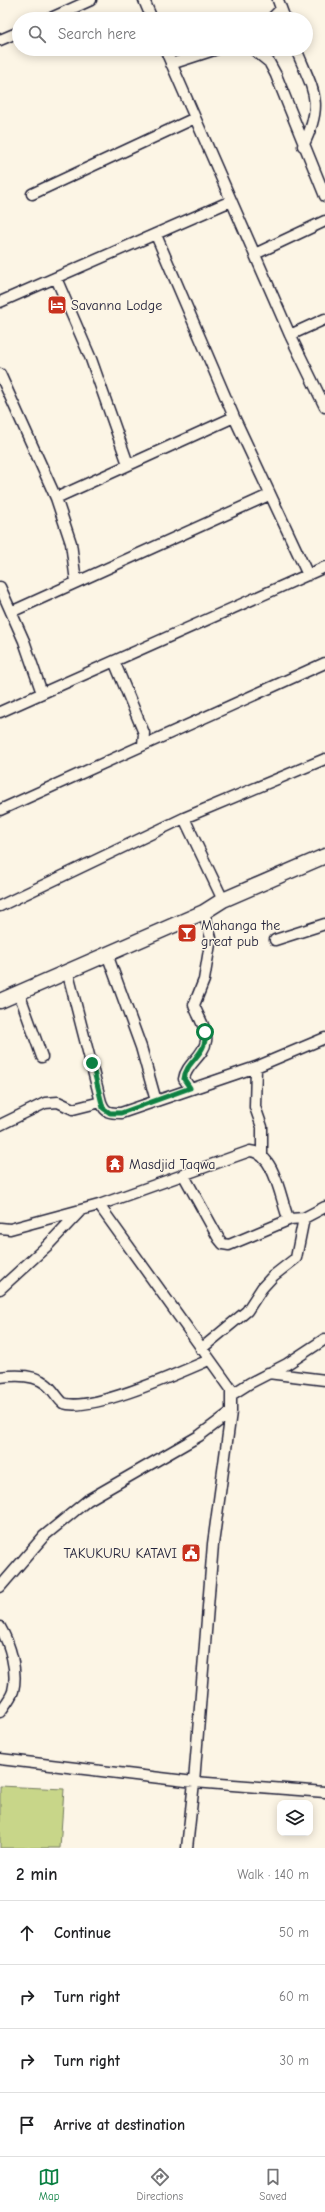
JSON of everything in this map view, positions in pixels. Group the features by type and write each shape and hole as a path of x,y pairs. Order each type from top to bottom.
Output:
{"street":[{"path":"64,12 91,0"},
{"path":"144,0 149,12"},
{"path":"0,40 12,35"},
{"path":"168,56 290,335 325,407"},
{"path":"171,64 196,56"},
{"path":"262,56 269,62 276,75 303,146 325,196"},
{"path":"299,56 318,98 318,114 303,146"},
{"path":"32,194 195,118"},
{"path":"0,302 231,201"},
{"path":"255,254 325,221"},
{"path":"156,235 234,417 269,495 308,575"},
{"path":"56,278 91,359 128,464"},
{"path":"290,335 325,318"},
{"path":"0,374 56,498 71,543 76,582"},
{"path":"56,498 234,417"},
{"path":"11,612 269,495"},
{"path":"0,712 325,567"},
{"path":"0,587 24,641 42,693"},
{"path":"114,661 144,733 143,745"},
{"path":"0,810 325,663"},
{"path":"0,906 184,818 325,759"},
{"path":"184,818 223,900"},
{"path":"0,1001 67,970 204,912 223,900 325,856"},
{"path":"190,1088 184,1079 185,1070 194,1061 206,1042 205,1032 194,1005 204,980 211,938 204,912"},
{"path":"275,940 325,924"},
{"path":"107,954 141,1047 156,1100"},
{"path":"67,970 101,1102 107,1111 121,1113 190,1088 256,1067 325,1038"},
{"path":"19,993 42,1057"},
{"path":"256,1067 255,1107 262,1127 262,1156"},
{"path":"0,1126 45,1103 58,1102 73,1109 101,1102"},
{"path":"0,1228 10,1229 99,1205 250,1151 262,1156 271,1166 287,1215 291,1220"},
{"path":"183,1174 223,1244 229,1245 291,1220 304,1218 325,1207"},
{"path":"99,1205 201,1349 228,1384 231,1395 231,1412 213,1544 194,1782 187,1848"},
{"path":"0,1289 48,1245 81,1210"},
{"path":"201,1349 247,1311 262,1288 273,1276 294,1260 298,1252 304,1218"},
{"path":"231,1395 268,1373 287,1364 325,1339"},
{"path":"0,1377 25,1376 34,1378 47,1385 63,1403 81,1404 149,1386 209,1360"},
{"path":"268,1373 325,1380"},
{"path":"0,1587 44,1536 88,1500 199,1436 231,1412"},
{"path":"0,1627 11,1654 15,1675 13,1692 0,1712"},
{"path":"0,1759 194,1782 325,1792"}],"green space":[{"path":"0,1786 64,1789 60,1848 0,1848"}],"place":[{"name":"Savanna Lodge","path":"57,305"},
{"name":"Mahanga the great pub","path":"187,933"},
{"name":"Masdjid Taqwa","path":"115,1164"},
{"name":"TAKUKURU KATAVI","path":"191,1553"}],"route":[{"path":"92,1063 103,1108 110,1113 121,1113 190,1088 184,1079 185,1070 194,1061 206,1042 205,1032"}]}
